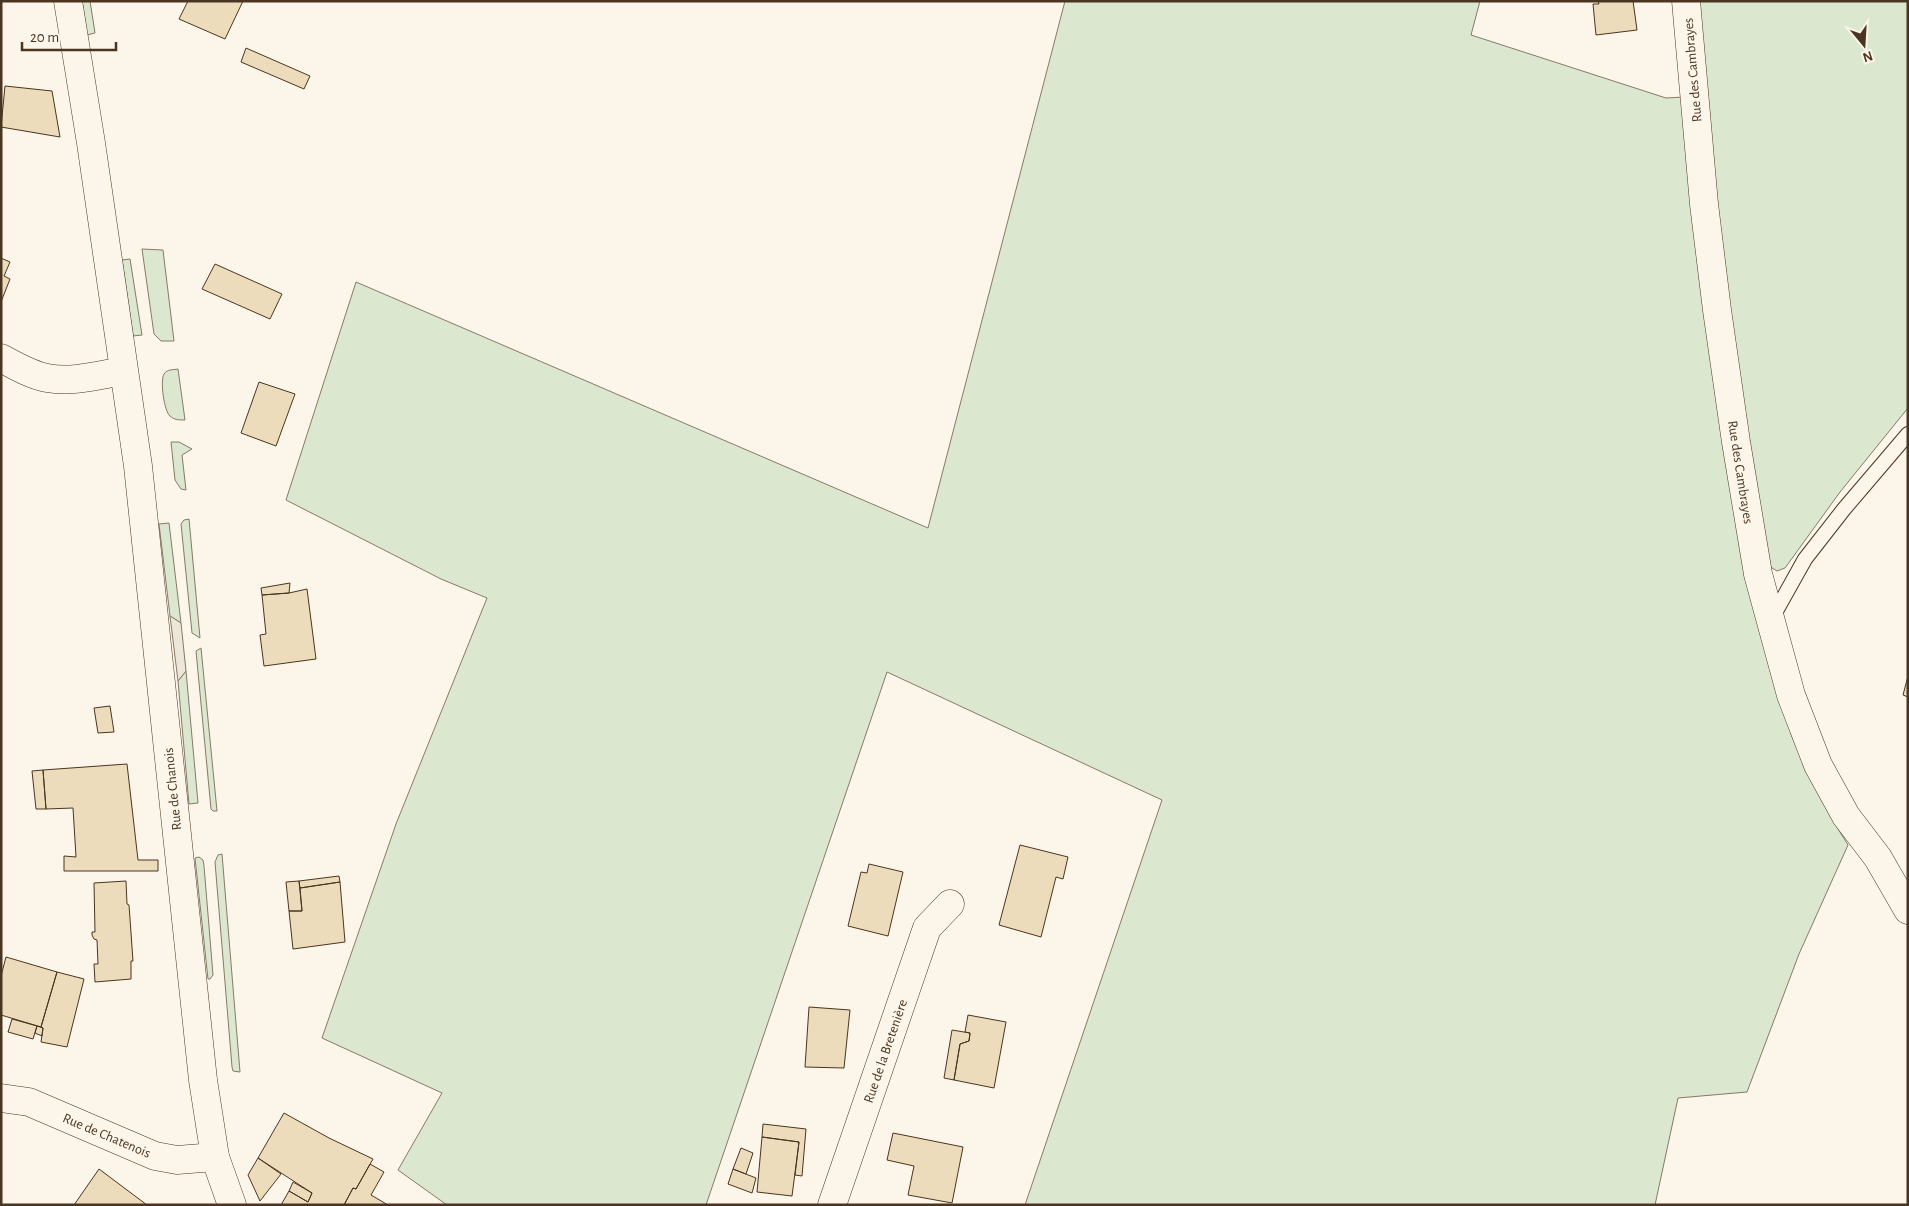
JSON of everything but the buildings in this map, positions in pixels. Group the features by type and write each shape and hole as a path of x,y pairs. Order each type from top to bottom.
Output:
{"street":[{"name":"Rue de Chanois","path":"68,1 91,143 139,476 203,1080 215,1157 232,1205"},
{"name":"Rue des Cambrayes","path":"1686,1 1704,204 1717,310 1758,574 1791,695 1818,765 1846,816 1878,858 1908,910"},
{"path":"1,358 33,374 59,380 71,380 124,371"},
{"name":"Rue de la Bretenière","path":"832,1205 927,928 950,904"},
{"name":"Rue de Chatenois","path":"1,1098 29,1102 155,1156 177,1160 215,1157"}],"lane":[{"path":"1771,621 1805,559 1844,509 1908,434"}],"green space":[{"path":"82,1 90,1 95,33 87,35"},
{"path":"1065,1 1480,1 1471,35 1666,98 1684,97 1791,734 1817,791 1848,845 1799,954 1747,1092 1678,1098 1655,1205 1025,1205 1162,800 887,672 706,1205 447,1205 398,1170 442,1093 322,1038 396,824 487,598 441,579 286,500 356,282 928,528"},
{"path":"1695,1 1908,1 1908,408 1840,492 1785,568 1777,571 1769,566 1751,483 1703,96"},
{"path":"142,249 163,250 174,341 161,341 154,334"},
{"path":"130,259 142,335 133,336 122,260"},
{"path":"178,369 185,420 175,419 170,416 163,396 162,383 165,372"},
{"path":"171,442 179,442 192,449 182,455 186,490 181,489 175,480"},
{"path":"189,519 200,638 192,633 181,524 184,520"},
{"path":"169,523 181,623 170,616 159,524"},
{"path":"201,648 217,811 211,809 196,651"},
{"path":"186,671 198,803 189,804 178,681"},
{"path":"222,854 240,1072 233,1071 232,1067 215,862 218,855"},
{"path":"199,857 203,860 204,866 213,975 210,979 208,979 195,858"}],"shaded area":[{"path":"170,616 181,623 186,671 178,681"}]}
